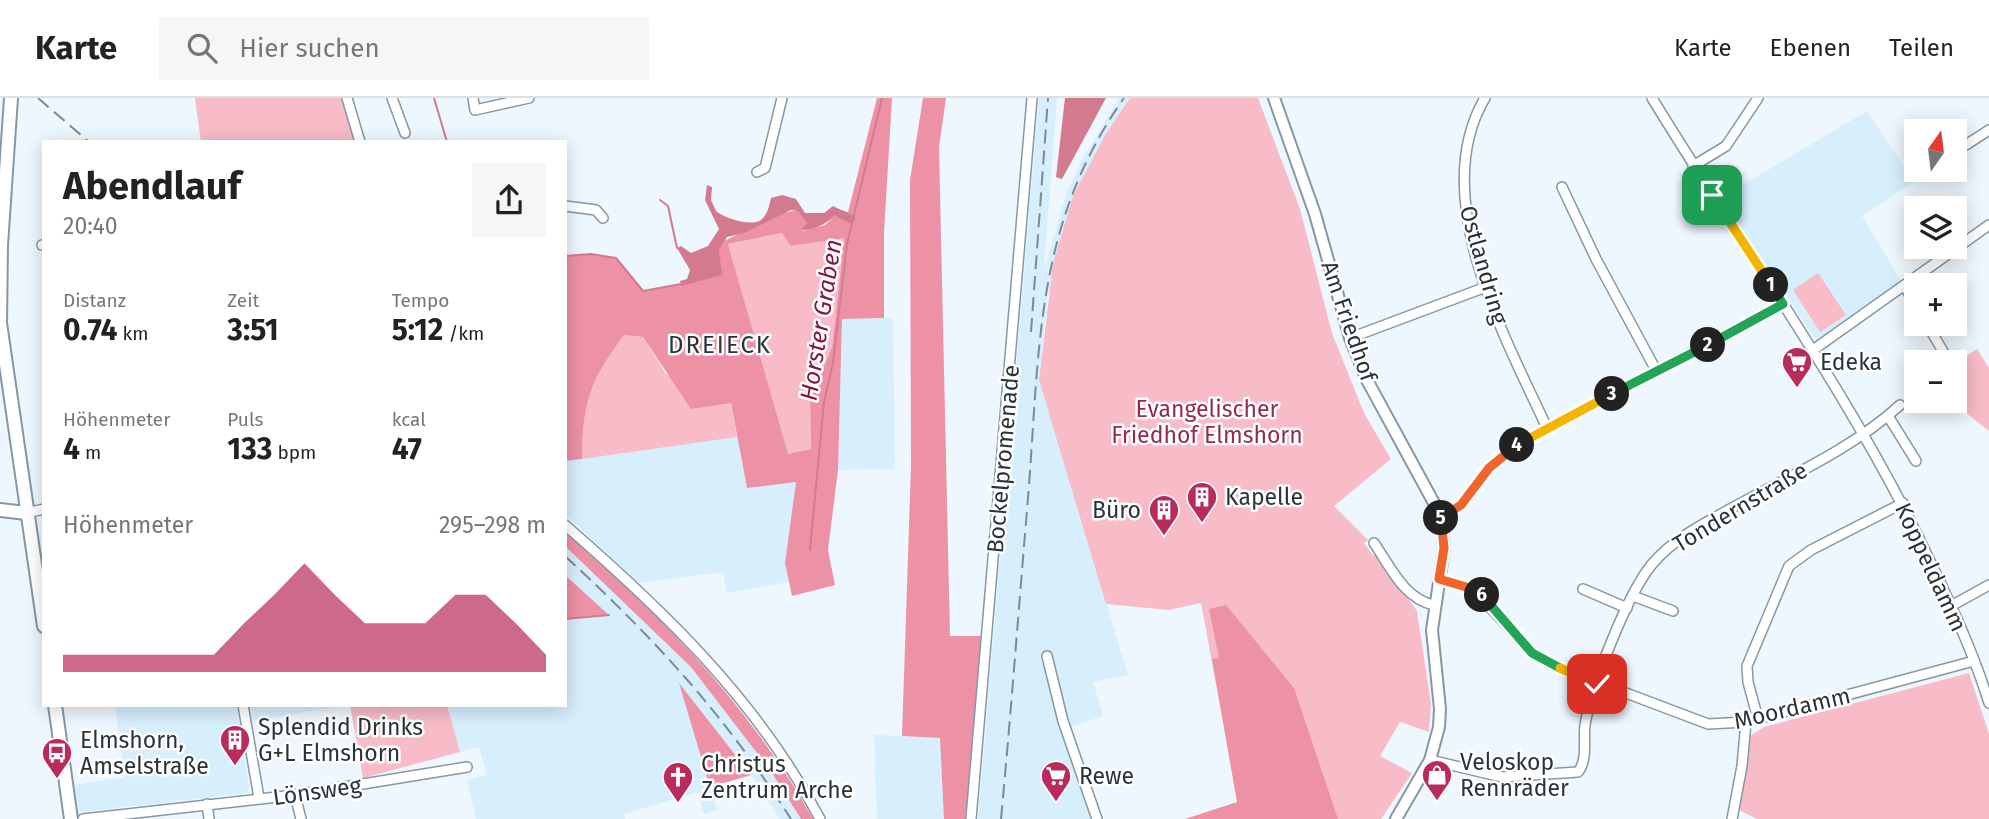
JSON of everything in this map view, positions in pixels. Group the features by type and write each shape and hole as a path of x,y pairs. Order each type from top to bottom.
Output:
{"main road":[{"path":"11,98 1,245 0,323 42,613"},
{"path":"0,509 26,513"},
{"path":"55,707 71,819"}],"street":[{"path":"347,98 359,140"},
{"path":"392,98 405,133"},
{"path":"473,98 475,110 529,98"},
{"path":"757,172 765,168 782,98"},
{"name":"Bockelpromenade","path":"971,819 1032,98"},
{"name":"Am Friedhof","path":"1274,98 1308,193 1350,338 1367,380 1441,516 1444,534 1432,630 1440,709 1430,760 1396,819"},
{"name":"Ostlandring","path":"1485,98 1468,136 1463,156 1463,186 1470,228 1486,287 1547,428"},
{"name":"Koppeldamm","path":"1652,98 1812,350 1903,503 1951,606 1987,690 1989,703"},
{"path":"1693,166 1726,146 1758,98"},
{"path":"1967,144 1989,130"},
{"path":"1562,187 1596,259 1657,372"},
{"path":"567,206 596,210 603,218"},
{"path":"1924,273 1989,225"},
{"path":"1350,338 1486,287"},
{"path":"1812,350 1904,288"},
{"path":"1441,516 1461,505 1503,455 1547,428 1783,304"},
{"path":"1864,436 1900,405"},
{"path":"1888,416 1916,461"},
{"name":"Tondernstraße","path":"1430,760 1502,776 1535,777 1578,772 1583,762 1585,724 1597,684 1627,608 1653,564 1679,538 1864,436"},
{"path":"1758,719 1748,682 1747,666 1789,566 1811,550 1903,503"},
{"path":"26,513 42,509"},
{"path":"567,527 649,598 706,657 781,754 820,819"},
{"path":"1374,543 1409,593 1419,602 1434,605"},
{"name":"Moordamm","path":"1439,579 1473,589 1532,653 1597,684 1708,724 1746,722 1974,662"},
{"path":"1951,606 1989,585"},
{"path":"1583,589 1627,608"},
{"path":"1633,596 1673,611"},
{"path":"1047,656 1063,721 1097,819"},
{"path":"243,707 259,799"},
{"path":"1732,819 1742,766 1746,722"},
{"name":"Lönsweg","path":"83,819 295,795 467,767"},
{"path":"295,795 301,819"},
{"path":"207,804 209,819"}],"shaded area":[{"path":"877,98 892,98 884,233 884,318 842,319 838,470 828,550 835,585 792,596 785,563 796,482 747,488 731,403 691,409 643,337 624,335 603,366 586,407 582,459 567,461 567,256 591,254 616,258 643,291 721,275 719,250 722,242 783,213 798,210 808,223 802,231 825,225 841,210 848,212","holes":["782,233 791,246 844,238 832,347 810,400 811,449 788,454 728,244"]},
{"path":"923,98 946,98 939,147 950,636 981,636 966,819 944,819 940,738 902,736 911,466 910,180"},
{"path":"1039,98 1057,98 1044,269 1067,192 1082,160 1119,98 1130,98 1105,135 1073,196 1047,300 1039,380 1128,675 1093,682 1103,716 1062,730 1093,819 978,819"},
{"path":"1065,98 1106,98 1062,179 1056,177"},
{"path":"1867,111 1904,167 1904,182 1914,182 1862,216 1903,284 1818,343 1721,198"},
{"path":"707,185 712,187 711,200 716,211 744,222 761,220 767,213 771,198 782,195 796,199 805,213 824,213 833,206 841,210 828,222 813,229 801,230 807,223 798,211 791,210 744,233 727,237 719,250 722,275 681,286 680,281 687,279 690,270 677,248 681,246 691,253 708,246 719,229 705,200"},
{"path":"893,318 895,469 838,470 842,319"},
{"path":"737,437 747,488 796,481 785,563 789,582 727,593 723,572 639,583 567,516 567,461"},
{"path":"567,533 636,596 702,664 761,738 813,819 801,819 770,770 691,667 567,548"},
{"path":"567,548 691,667 770,770 801,819 780,819 751,775 680,685 717,810 704,814 697,792 624,814 625,819 476,819 467,780 487,775 479,747 460,752 448,707 567,707 567,619 608,614 567,577"},
{"path":"567,577 609,615 567,619"},
{"path":"1226,605 1294,688 1338,819 1185,819 1237,802 1212,659 1219,658 1209,609"},
{"path":"679,683 751,775 710,787"},
{"path":"115,707 236,707 248,793 79,812 74,785 125,777"},
{"path":"250,707 337,707 253,721"},
{"path":"874,735 940,738 944,819 877,819"}],"green space":[{"path":"195,98 343,98 356,140 201,140"},
{"name":"Evangelischer Friedhof Elmshorn","path":"1130,98 1258,98 1300,209 1332,333 1364,413 1391,459 1334,506 1368,540 1364,543 1372,554 1379,557 1417,611 1431,704 1429,732 1400,722 1380,756 1412,773 1381,819 1241,819 1201,603 1169,610 1106,604 1039,380 1053,264 1073,196 1105,135"},
{"path":"783,233 792,246 844,237 832,347 810,400 811,450 787,454 728,244"},
{"path":"1818,273 1846,315 1820,332 1793,290"},
{"path":"624,335 643,337 666,374 731,403 737,437 582,459 584,422 590,393 603,366"},
{"path":"1977,349 1989,368 1989,431 1966,413 1967,355"},
{"path":"1969,673 1989,734 1989,819 1757,819 1739,810 1750,736 1764,727"},
{"path":"350,707 448,707 460,752 363,778"}],"waterway":[{"path":"434,98 446,140"},
{"name":"Horster Graben","path":"810,550 824,402 833,363 847,244 882,98"},
{"path":"660,200 668,206 677,248"},
{"path":"838,213 851,219"},
{"path":"567,256 591,254 616,258 643,291 681,284"},
{"path":"567,619 609,615"}],"railway":[{"path":"38,98 87,140"},
{"path":"1031,332 1048,98"},
{"path":"1001,819 1035,391 1047,290 1057,242 1073,194 1095,146 1124,98"},
{"path":"567,558 630,618 687,680 740,745 791,819"}],"place":[{"name":"Edeka","path":"1797,389"},
{"name":"Kapelle","path":"1202,524"},
{"name":"Büro","path":"1164,537"},
{"name":"Splendid Drinks G+L Elmshorn","path":"235,767"},
{"name":"Elmshorn, Amselstraße","path":"57,780"},
{"name":"Veloskop Rennräder","path":"1437,802"},
{"name":"Rewe","path":"1056,803"},
{"name":"Christus Zentrum Arche","path":"678,804"}],"district":[{"name":"DREIECK","path":"720,345"}],"route":[{"path":"1597,684 1552,665 1532,653 1483,596 1473,589 1439,579 1444,548 1441,516 1461,505 1489,468 1523,441 1783,304 1712,195"}]}
